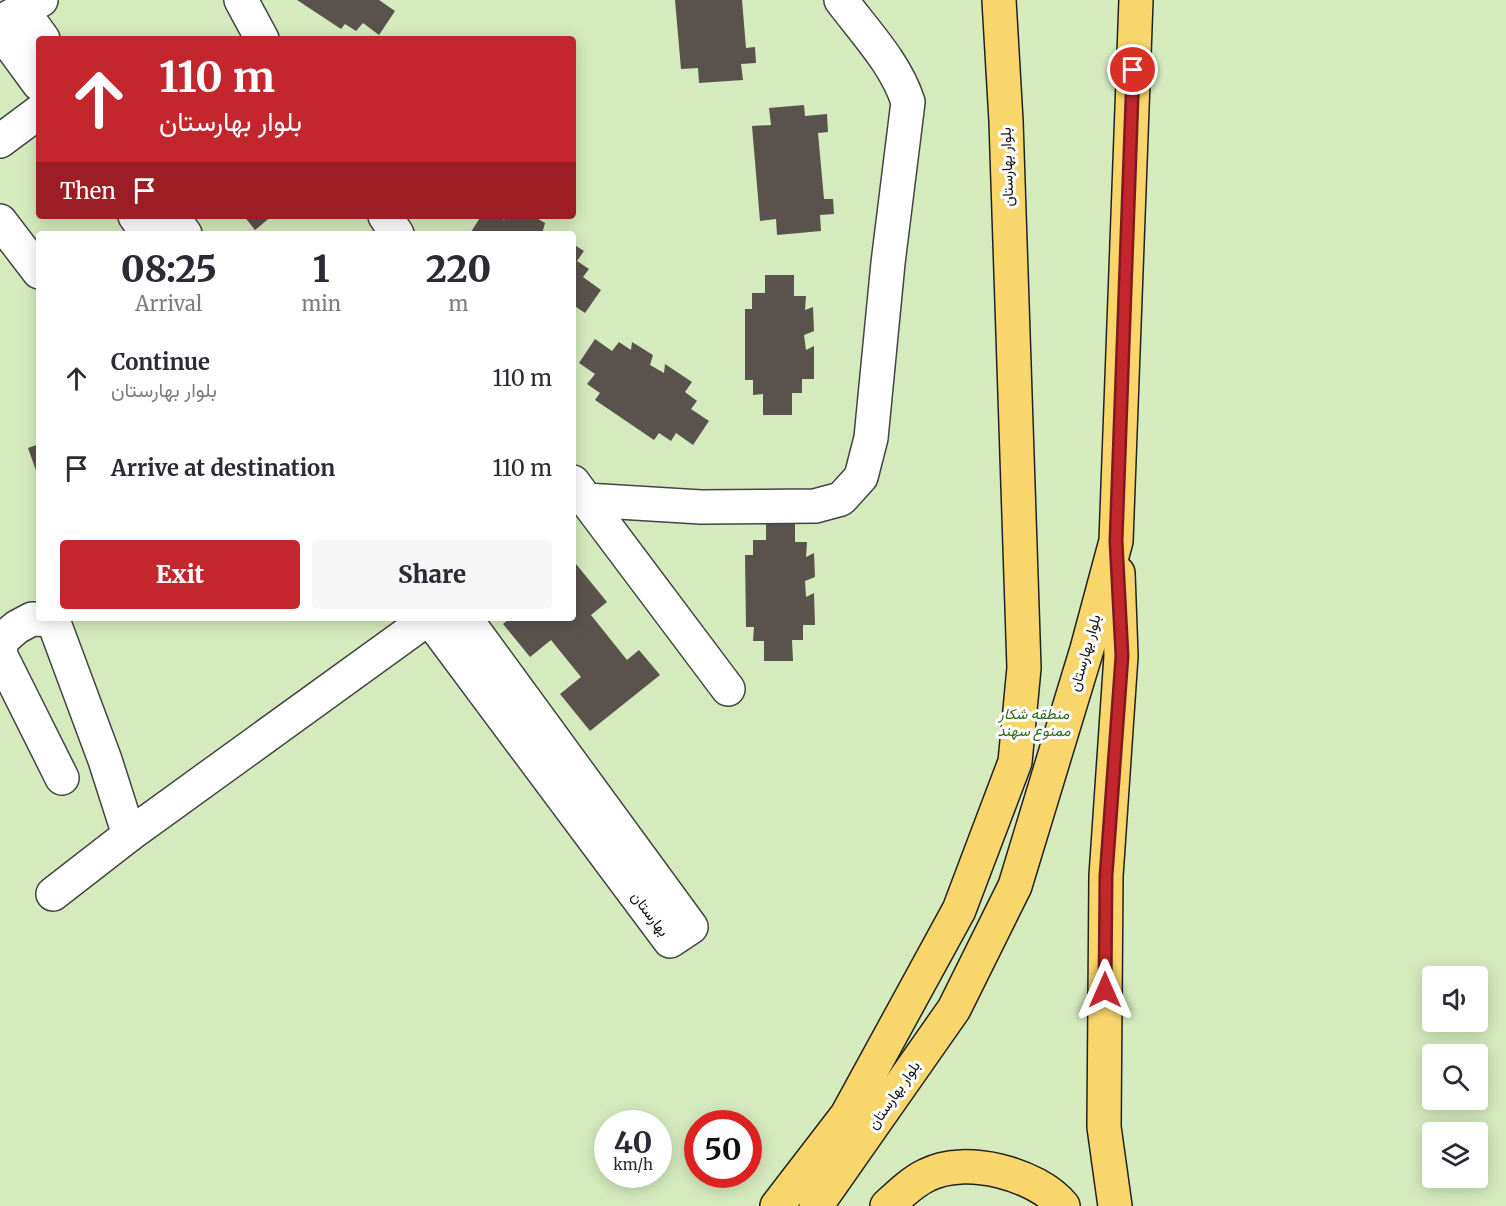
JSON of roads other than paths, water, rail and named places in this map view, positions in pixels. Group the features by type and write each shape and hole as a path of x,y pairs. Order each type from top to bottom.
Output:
{"main road":[{"name":"بلوار بهارستان","path":"777,1206 848,1115 959,910 1016,762 1024,668 1006,121 999,0"},
{"name":"بلوار بهارستان","path":"816,1206 954,1009 1015,886 1084,660 1116,541 1136,0"},
{"path":"1115,1206 1104,1115 1106,876 1122,656 1116,541"},
{"path":"887,1206 927,1174 947,1168 967,1166 992,1170 1034,1182 1054,1196 1063,1206"}],"street":[{"path":"241,0 260,36"},
{"path":"580,491 701,507 814,506 841,499 861,477 871,438 888,263 908,102 896,73 841,0"},
{"path":"16,16 39,36"},
{"path":"16,16 36,75"},
{"path":"0,141 36,114"},
{"path":"0,221 36,268"},
{"path":"580,491 729,689"},
{"path":"0,649 3,639 25,623 36,619"},
{"path":"53,621 105,759 129,835"},
{"path":"53,894 129,835 425,621"},
{"name":"بهارستان","path":"431,621 670,941 690,927 467,621"},
{"path":"0,654 62,778"}],"park label":[{"name":"منطقه شکار ممنوع سهند","path":"1034,722"}]}
